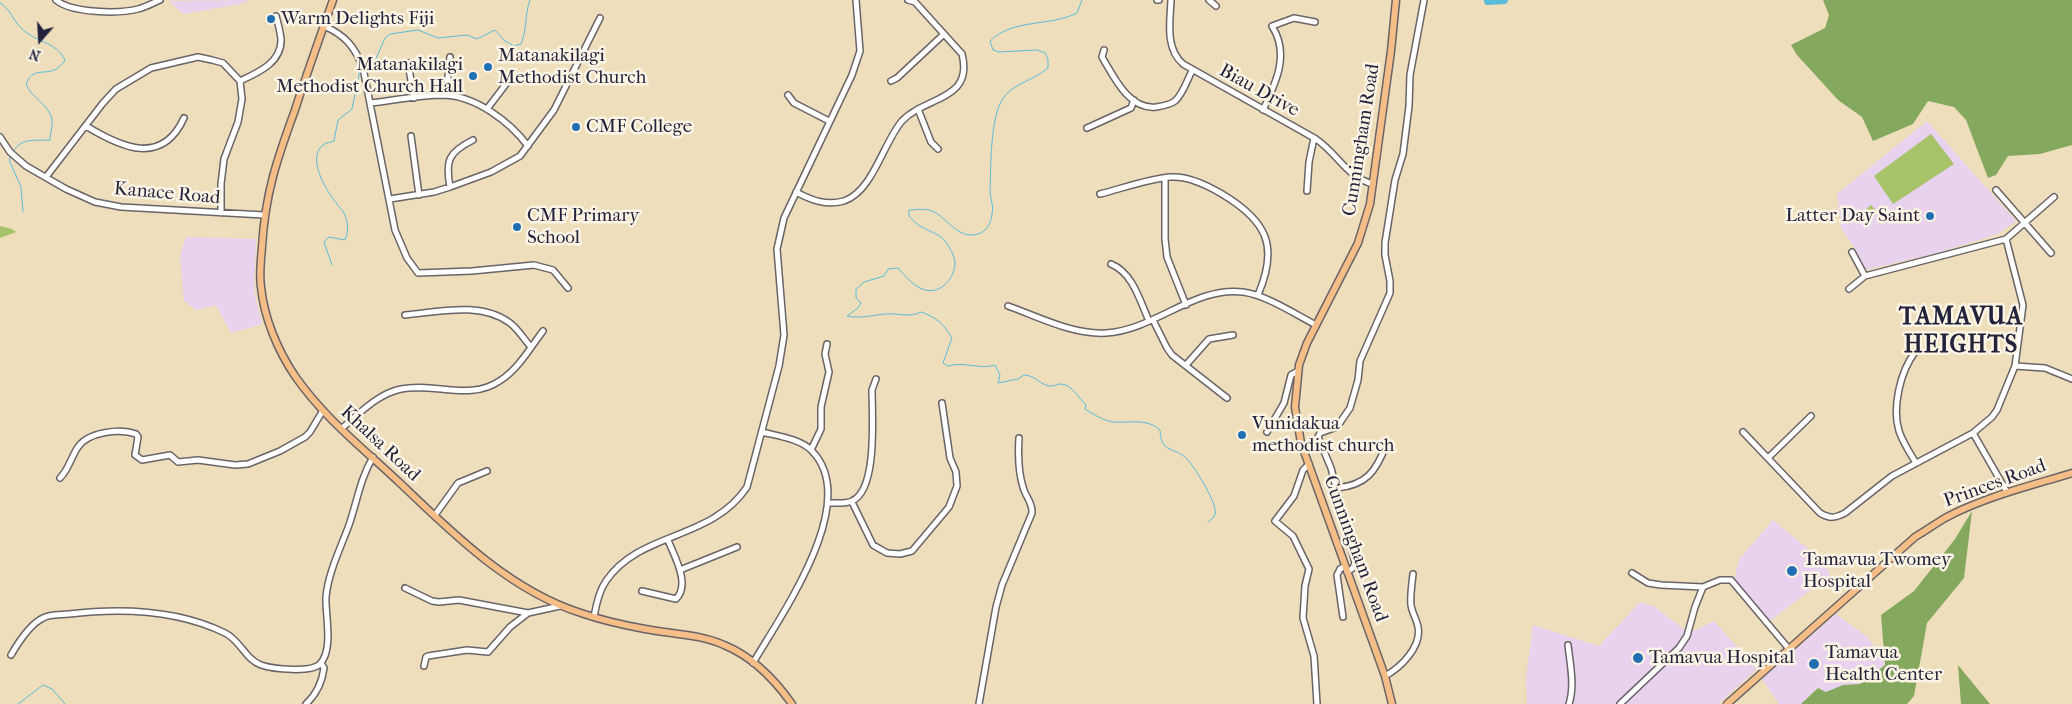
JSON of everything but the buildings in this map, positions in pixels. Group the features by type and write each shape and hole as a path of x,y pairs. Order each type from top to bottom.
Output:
{"main road":[{"name":"Khalsa Road","path":"333,0 273,170 264,216 260,286 263,303 279,349 296,376 322,412 485,559 519,583 561,606 594,617 645,629 703,638 725,645 765,672 792,704"},
{"name":"Cunningham Road","path":"1392,704 1385,676 1302,443 1296,416 1298,371 1304,349 1358,243 1368,210 1374,184 1396,0"},
{"name":"Princes Road","path":"1727,704 1915,537 1946,518 2007,492 2072,473"}],"street":[{"path":"56,0 78,11 126,11 140,9 160,0"},
{"path":"594,617 605,581 622,563 648,546 668,540 707,523 726,511 739,499 747,487 779,366 784,335 777,249 784,218 852,75 860,51 857,0"},
{"path":"796,192 819,202 832,203 845,200 856,193 869,179 895,130 904,119 918,109 956,89 963,78 965,64 962,54 916,1 908,0"},
{"name":"Biau Drive","path":"1171,0 1170,35 1172,52 1176,58 1192,71 1314,138 1331,151 1351,174 1374,184"},
{"path":"1209,0 1216,6"},
{"path":"1343,617 1337,575 1340,569 1353,568 1355,563 1337,488 1318,437 1320,433 1337,427 1350,408 1358,380 1360,361 1389,297 1390,285 1385,243 1394,180 1403,154 1409,106 1410,75 1424,0"},
{"path":"240,81 273,62 281,41 276,16"},
{"path":"390,199 419,195 450,187 491,172 520,156 554,110 600,18"},
{"path":"1263,110 1275,84 1280,61 1281,46 1279,36 1272,26 1294,18 1315,22"},
{"path":"324,26 339,32 358,55 364,68 395,230 407,258 418,273 472,271 534,265 553,270 568,288"},
{"path":"891,81 897,78 944,34"},
{"path":"1104,50 1102,57 1115,78 1141,106 1164,106 1174,102 1192,71"},
{"path":"46,177 116,89 151,68 198,57 223,63 240,81 242,99 238,122 224,159 221,184 221,213"},
{"path":"446,95 450,57"},
{"path":"408,62 414,98"},
{"path":"487,109 509,80"},
{"path":"371,103 446,95 487,109 505,121 519,134 528,146"},
{"path":"788,95 794,103 829,121"},
{"path":"1087,128 1131,108 1134,100"},
{"path":"918,109 931,142 938,149"},
{"path":"86,126 120,145 142,150 154,148 167,141 178,130 184,118"},
{"path":"411,136 419,195"},
{"name":"Kanace Road","path":"0,137 12,154 26,166 96,202 121,207 264,216"},
{"path":"1308,191 1309,162 1314,138"},
{"path":"450,187 447,164 459,148 473,140"},
{"path":"1100,194 1165,178 1185,178 1208,186 1238,204 1258,222 1266,244 1269,260 1266,275 1258,295"},
{"path":"1165,178 1164,239 1168,257 1186,305"},
{"path":"1996,190 2026,222 2051,253"},
{"path":"1849,289 1865,276 2006,239 2054,197"},
{"path":"1743,432 1820,513 1830,518 1836,518 1845,513 1892,476 1973,433 1992,417 1997,410 2015,366 2023,305 2006,239"},
{"path":"1852,252 1865,276"},
{"path":"1111,264 1118,267 1131,281 1172,355 1227,398"},
{"path":"1008,306 1074,330 1107,333 1151,320 1202,298 1225,291 1244,292 1258,295 1316,325"},
{"path":"405,315 469,310 489,314 510,323 530,346"},
{"path":"341,429 383,396 401,389 467,391 493,385 520,363 530,346 543,331"},
{"path":"1186,365 1209,339 1233,335"},
{"path":"811,450 820,429 821,407 829,372 825,354 827,344"},
{"path":"1915,352 1909,360 1902,380 1896,417 1904,443 1916,463"},
{"path":"2015,366 2045,368 2072,378"},
{"path":"1267,432 1284,404 1290,376 1298,371"},
{"path":"829,503 852,502 860,494 870,465 872,390 876,379"},
{"path":"852,502 873,545 887,553 900,554 912,551 949,507 957,486 956,472 950,458 942,403"},
{"path":"60,478 66,471 79,445 92,436 126,432 136,434 138,437 135,454 142,460 170,455 178,462 206,460 235,465 248,464 280,451 305,436 310,432 322,412"},
{"path":"1768,458 1811,416"},
{"path":"753,663 801,580 824,527 829,503 825,468 811,450 791,439 762,432"},
{"path":"1973,433 2007,492"},
{"path":"980,704 996,607 1002,585 1033,508 1022,487 1018,458 1018,438"},
{"path":"1337,488 1353,486 1362,481 1376,465 1386,445"},
{"path":"11,655 17,644 42,618 54,615 104,612 153,614 203,624 227,634 237,642 249,657 264,666 282,669 308,669 321,663 324,657 327,638 326,603 328,587 354,511 363,476 373,457"},
{"path":"1309,464 1302,470 1294,496 1275,521 1294,538 1308,569 1303,618 1314,656 1314,682 1317,704"},
{"path":"435,515 458,483 487,471"},
{"path":"642,591 676,599 679,595 682,580 680,570 668,540"},
{"path":"680,570 737,547"},
{"path":"1632,573 1648,583 1703,588 1720,580 1731,580 1790,649"},
{"path":"1385,676 1402,663 1417,640 1418,628 1411,608 1413,574"},
{"path":"405,588 421,597 439,602 459,600 528,613 561,606"},
{"path":"1620,704 1679,648 1687,636 1695,607 1703,588"},
{"path":"424,666 428,656 467,650 485,653 491,651 510,627 528,613"},
{"path":"1568,645 1571,697 1568,704"},
{"path":"306,704 315,695 321,684 324,668 321,663"}],"shaded area":[{"path":"251,0 240,4 183,14 169,1"},
{"path":"1927,121 2016,221 1998,234 1940,252 1866,270 1855,248 1841,228 1837,194"},
{"path":"186,237 256,239 254,292 262,324 231,333 216,305 196,310 184,301 180,256"},
{"path":"1773,520 1818,557 1828,569 1830,575 1770,621 1734,581 1739,559"},
{"name":"Tamavua Hospital","path":"1640,602 1655,607 1689,633 1714,621 1757,669 1718,704 1527,704 1526,678 1533,625 1599,646"},
{"path":"1836,614 1866,636 1884,659 1885,665 1860,684 1843,685 1826,693 1818,688 1801,704 1779,704 1762,679"}],"green space":[{"path":"1823,0 2072,0 2072,145 2040,154 2008,156 1996,175 1988,178 1966,120 1954,107 1928,101 1913,124 1873,141 1862,117 1838,100 1797,55 1791,45 1825,28 1829,15"},
{"path":"1931,134 1954,164 1893,204 1874,176"},
{"path":"1871,205 1878,212 1864,224 1858,217"},
{"path":"0,226 12,229 16,232 0,238"},
{"path":"1972,511 1964,578 1927,623 1914,696 1907,704 1801,704 1818,688 1826,692 1843,685 1860,684 1885,665 1881,615 1914,591 1955,539"},
{"path":"1958,665 1990,704 1961,704"}],"waterway":[{"path":"369,66 374,63 385,38 390,34 418,30 438,38 467,35 477,39 495,30 505,41 514,46 521,44 525,32 530,0"},
{"path":"1082,0 1077,13 1055,20 1010,29 990,41 993,50 999,52 1037,50 1045,53 1048,59 1048,68 1011,90 1002,100 998,109 993,131 991,157 990,191 992,211 991,220 986,229 978,234 965,234 932,211 923,209 909,210 909,216 916,223 939,235 948,245 954,256 955,263 950,279 942,287 931,291 921,289 913,284 898,268 888,269 884,276 864,282 856,289 856,298 861,303 858,308 847,316 908,315 921,312 939,322 952,338 943,363 948,366 960,364 984,367 995,365 1000,375 998,383 1018,379 1024,375 1048,386 1065,385 1086,405 1085,409 1103,419 1114,422 1144,422 1155,426 1160,430 1163,443 1169,449 1187,459 1204,483 1212,499 1215,512 1214,517 1208,522"},
{"path":"1488,1 1504,0"},
{"path":"0,3 7,8 18,25 26,33 51,45 65,60 54,70 34,74 26,84 28,89 50,114 52,119 50,140 24,142 16,147 13,152"},
{"path":"332,265 324,242 329,237 345,240 347,223 343,212 333,199 320,175 317,166 318,151 323,145 334,141 338,120 352,109 360,70"},
{"path":"11,156 9,160 21,187 23,212"},
{"path":"18,704 43,685 52,689 65,704"}],"place":[{"name":"Warm Delights Fiji","path":"271,19"},
{"name":"Matanakilagi Methodist Church","path":"488,67"},
{"name":"Matanakilagi Methodist Church Hall","path":"473,76"},
{"name":"CMF College","path":"576,127"},
{"name":"Latter Day Saint","path":"1930,216"},
{"name":"CMF Primary School","path":"517,227"},
{"name":"Vunidakua methodist church","path":"1242,435"},
{"name":"Tamavua Twomey Hospital","path":"1792,571"},
{"name":"Tamavua Hospital","path":"1638,658"},
{"name":"Tamavua Health Center","path":"1814,664"}],"district":[{"name":"TAMAVUA HEIGHTS","path":"1961,332"}]}
